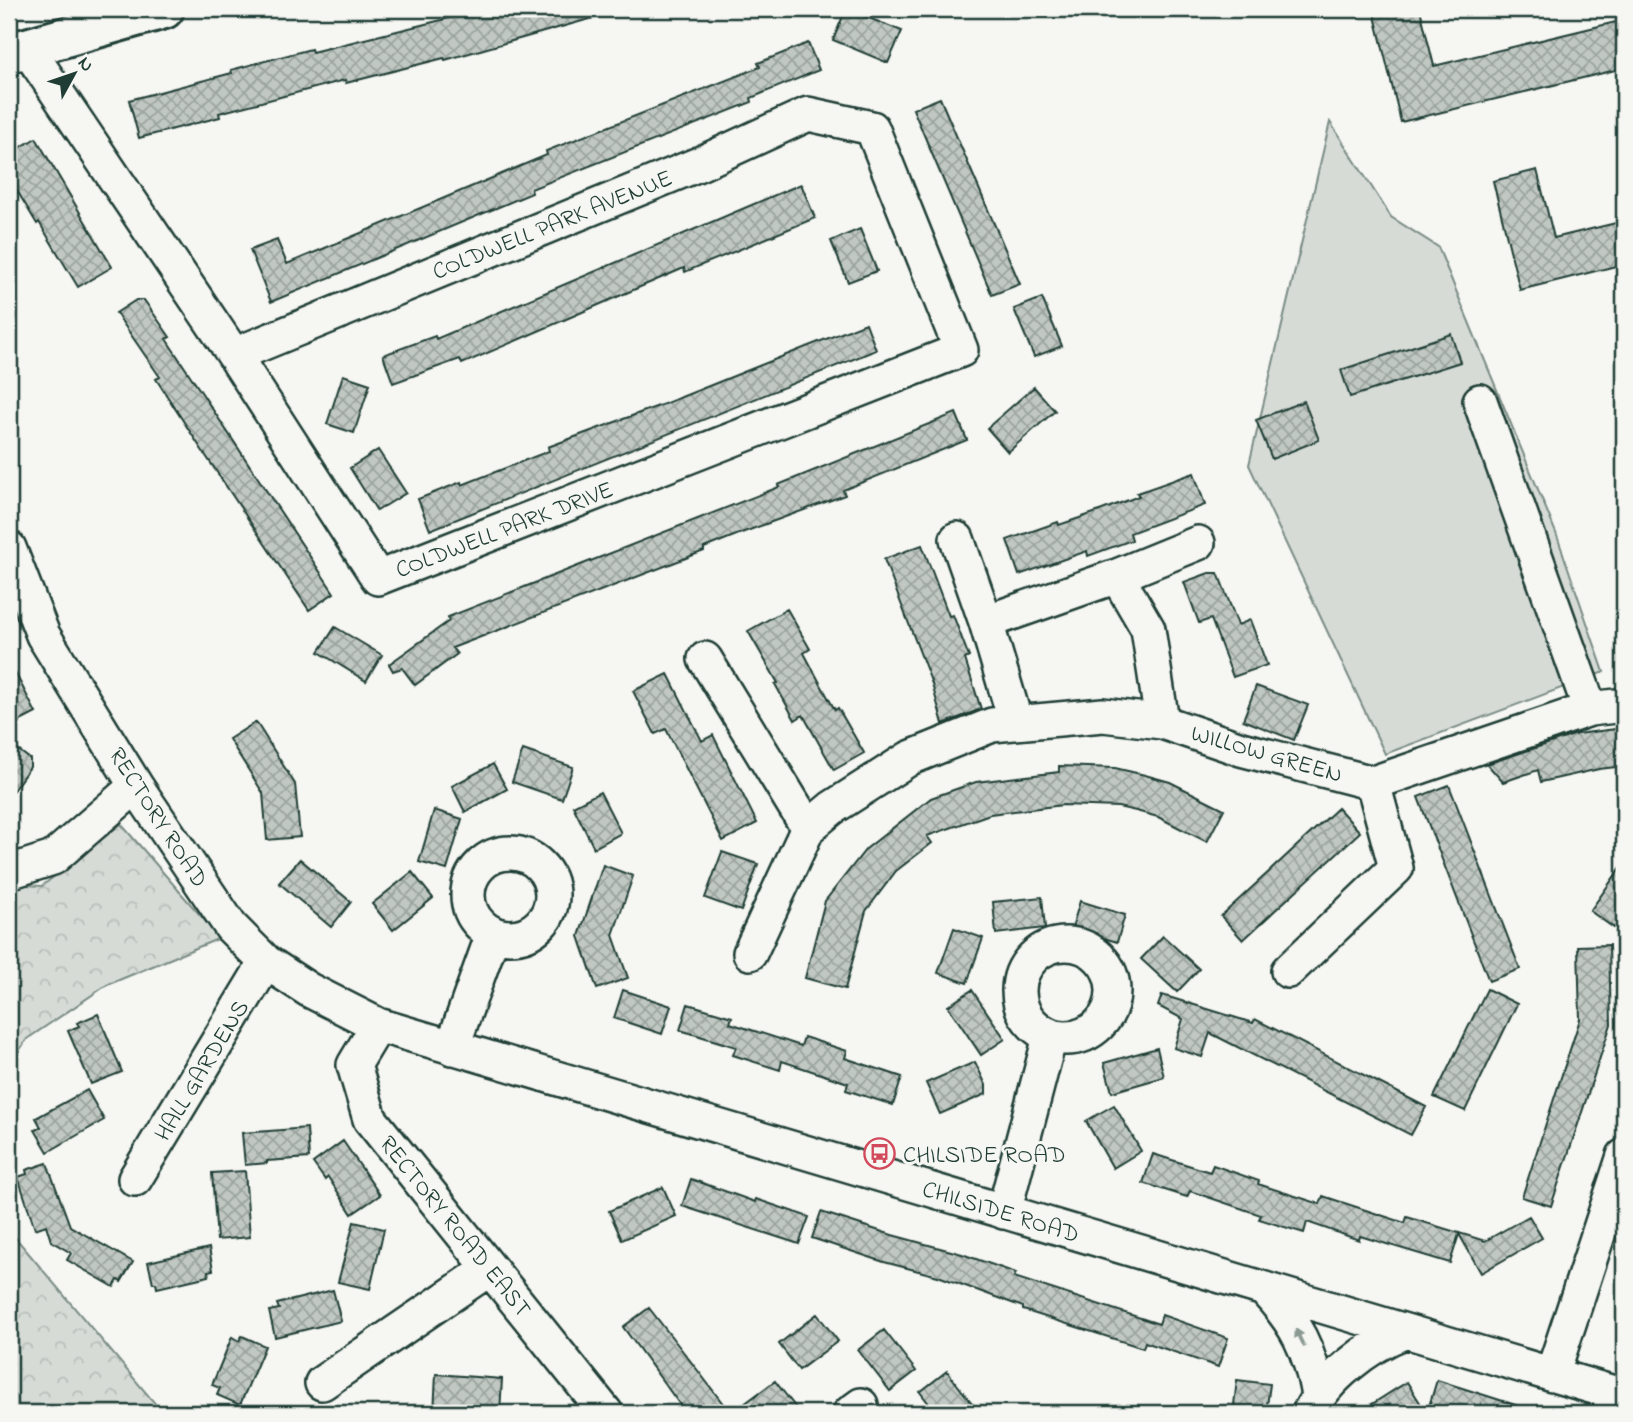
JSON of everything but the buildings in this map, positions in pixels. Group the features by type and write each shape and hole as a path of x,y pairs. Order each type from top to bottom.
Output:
{"street":[{"path":"18,51 164,9"},
{"name":"COLDWELL PARK DRIVE","path":"18,51 234,355 378,578 961,349 872,128"},
{"name":"COLDWELL PARK AVENUE","path":"234,355 699,164 808,114 872,128"},
{"path":"1480,401 1590,709"},
{"path":"957,539 986,622 1016,723"},
{"path":"986,622 1117,576 1198,543"},
{"name":"RECTORY ROAD","path":"9,548 43,635 136,786 231,927 266,962 309,990 378,1025"},
{"name":"WILLOW GREEN","path":"1117,576 1148,629 1162,722"},
{"path":"705,659 808,828"},
{"path":"1288,971 1396,869 1373,783 1590,709 1624,705"},
{"name":"WILLOW GREEN","path":"750,953 808,828 832,808 910,758 992,725 1103,715 1162,722 1241,749 1373,783"},
{"path":"9,872 53,858 136,786"},
{"path":"452,1048 493,934"},
{"name":"HALL GARDENS","path":"135,1179 266,962"},
{"name":"CHILSIDE ROAD","path":"378,1025 1624,1396"},
{"name":"RECTORY ROAD EAST","path":"378,1025 354,1065 370,1119 606,1413"},
{"path":"1004,1212 1050,1037"},
{"path":"1552,1375 1624,1156"},
{"path":"322,1383 489,1269"},
{"path":"1265,1290 1287,1314 1303,1342 1314,1370 1313,1404"},
{"path":"1313,1404 1368,1351 1385,1339 1404,1332"}],"green space":[{"path":"1330,122 1391,217 1438,247 1556,533 1604,672 1385,754 1249,465"},
{"path":"121,824 220,938 107,985 27,1039 9,1066 9,884 42,886"},
{"path":"9,1230 163,1413 9,1413"}],"place":[{"name":"CHILSIDE ROAD","path":"880,1154"}]}
